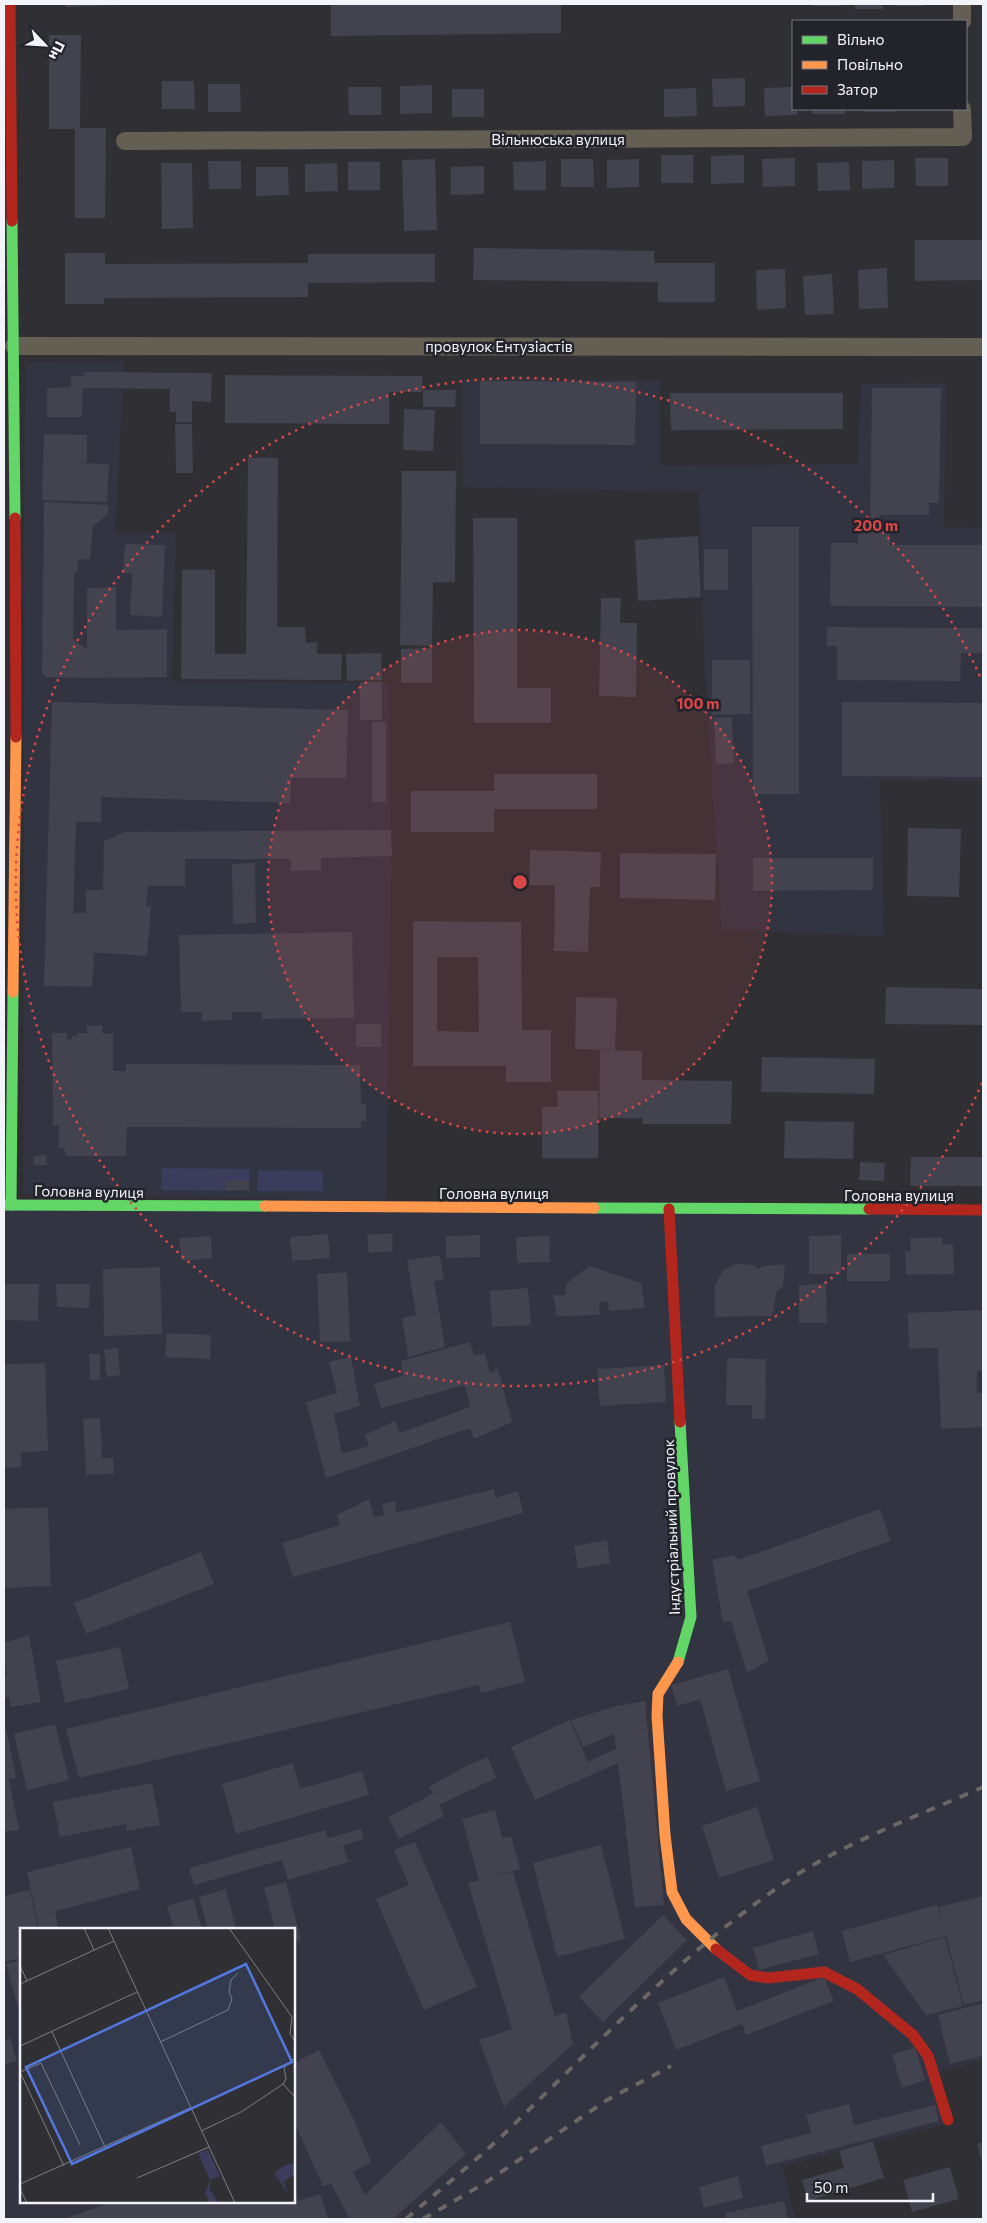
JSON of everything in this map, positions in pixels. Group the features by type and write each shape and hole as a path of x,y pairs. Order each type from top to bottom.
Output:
{"street":[{"path":"7,1205 14,936 16,687 10,4"},
{"path":"962,4 962,20"},
{"name":"Вільнюська вулиця","path":"125,141 963,137 962,110"},
{"name":"провулок Ентузіастів","path":"14,346 983,347"},
{"name":"Головна вулиця","path":"7,1205 983,1210"},
{"name":"Індустріальний провулок","path":"669,1209 691,1617 681,1658 667,1676 658,1694 657,1716 662,1763 665,1835 672,1892 686,1919 708,1942 750,1975 768,1978 824,1972 857,1989 913,2035 928,2056 948,2120"}],"shaded area":[{"path":"124,361 115,533 176,532 172,681 389,683 391,857 386,1201 23,1194 25,362"},
{"path":"462,380 660,380 660,466 858,464 861,384 946,383 944,527 983,528 983,781 880,780 884,936 722,930 704,656 699,492 463,487"},
{"path":"162,1168 249,1169 249,1181 226,1181 226,1191 161,1190"},
{"path":"258,1170 323,1171 323,1191 257,1191"},
{"path":"4,1209 983,1213 983,2060 937,2072 951,2123 782,2166 795,2219 4,2219"}],"building":[{"path":"66,4 117,4 117,5 66,7"},
{"path":"331,4 561,4 561,33 331,36"},
{"path":"812,4 841,4 841,6 812,6"},
{"path":"855,4 883,4 883,9 855,9"},
{"path":"895,4 923,4 923,6 895,6"},
{"path":"49,35 81,35 80,128 106,128 105,218 75,218 75,129 49,129"},
{"path":"745,78 745,106 713,107 712,79"},
{"path":"162,81 194,81 195,109 162,109"},
{"path":"208,84 240,84 241,112 208,112"},
{"path":"432,85 432,113 400,114 400,86"},
{"path":"348,87 381,87 381,115 349,115"},
{"path":"792,87 792,110 797,110 797,115 765,116 764,88"},
{"path":"696,88 697,116 664,117 664,89"},
{"path":"452,89 484,89 484,117 452,117"},
{"path":"812,110 845,110 845,114 812,114"},
{"path":"864,110 896,110 896,112 864,112"},
{"path":"661,155 693,155 693,183 661,183"},
{"path":"744,155 744,183 711,184 711,156"},
{"path":"795,158 795,186 763,187 762,159"},
{"path":"915,158 948,158 948,186 916,186"},
{"path":"435,159 437,230 404,231 402,160"},
{"path":"561,159 593,159 594,187 561,187"},
{"path":"639,159 639,187 607,188 607,160"},
{"path":"894,160 894,188 862,189 862,161"},
{"path":"208,161 241,161 241,189 209,189"},
{"path":"546,161 546,190 514,190 513,162"},
{"path":"348,162 380,162 380,190 348,190"},
{"path":"849,162 850,190 818,191 817,163"},
{"path":"161,163 192,163 193,228 162,229"},
{"path":"337,163 338,191 305,192 305,164"},
{"path":"484,166 484,194 451,195 451,167"},
{"path":"256,167 288,167 289,195 256,196"},
{"path":"915,240 983,240 983,280 915,281"},
{"path":"474,248 654,251 654,263 715,263 715,302 658,302 658,282 473,280"},
{"path":"65,253 105,253 105,264 308,263 308,254 435,254 435,282 308,283 308,297 104,298 104,304 65,304"},
{"path":"887,268 888,308 859,309 858,270"},
{"path":"785,269 786,308 757,310 756,270"},
{"path":"832,274 834,314 805,315 803,276"},
{"path":"84,372 212,373 211,402 192,401 192,422 176,422 176,412 170,412 170,389 83,388 82,417 47,417 47,388 71,387 71,376 84,376"},
{"path":"225,375 422,376 422,392 389,392 389,424 225,423"},
{"path":"480,381 636,382 635,445 480,444"},
{"path":"872,388 941,388 939,503 929,503 929,515 880,515 880,532 890,532 890,545 983,545 983,607 830,606 831,543 858,543 858,532 870,532"},
{"path":"423,390 456,390 455,407 423,407"},
{"path":"670,393 843,393 843,429 671,430"},
{"path":"404,409 435,410 433,451 403,450"},
{"path":"175,424 192,424 193,473 176,473"},
{"path":"44,434 87,435 87,462 80,463 109,464 107,502 42,500"},
{"path":"248,458 278,458 277,627 305,627 306,643 317,642 317,654 342,654 341,680 181,679 182,570 215,570 215,654 246,654"},
{"path":"402,471 456,471 455,582 433,582 432,646 400,645"},
{"path":"44,502 108,505 108,514 93,526 90,559 78,560 77,572 74,572 73,640 87,649 87,588 116,587 116,630 167,629 167,677 46,677 42,673"},
{"path":"473,518 517,518 517,688 551,688 551,723 474,723"},
{"path":"752,527 799,527 799,794 753,794"},
{"path":"698,536 701,597 638,601 635,540"},
{"path":"125,544 165,545 162,617 130,615 132,573 123,573"},
{"path":"704,549 728,549 728,590 704,590"},
{"path":"601,598 621,598 620,623 637,623 636,697 599,696"},
{"path":"827,627 983,628 983,653 961,653 960,681 837,680 837,646 827,646"},
{"path":"432,648 432,683 401,683 401,649"},
{"path":"381,653 382,680 347,681 346,654"},
{"path":"712,660 750,660 750,714 712,715"},
{"path":"360,682 382,682 382,720 360,720"},
{"path":"52,702 348,710 346,778 291,778 290,803 101,797 101,822 76,822 73,923 74,913 86,913 86,890 103,890 104,841 125,832 391,830 392,856 321,858 321,870 291,871 291,859 185,859 185,886 148,886 146,906 151,907 147,956 87,952 94,953 92,987 44,986"},
{"path":"842,702 983,703 983,777 842,776"},
{"path":"732,717 734,763 716,764 714,718"},
{"path":"372,722 386,722 386,802 372,802"},
{"path":"494,774 597,774 597,809 494,809 494,832 411,832 411,791 494,791"},
{"path":"908,828 961,829 959,897 907,896"},
{"path":"530,850 601,852 600,887 590,887 588,952 554,951 555,885 529,885"},
{"path":"620,853 716,854 715,900 620,898"},
{"path":"753,858 873,858 873,890 753,891"},
{"path":"255,863 256,923 233,924 232,864"},
{"path":"413,921 521,922 522,1030 551,1030 551,1082 506,1082 506,1066 413,1066","holes":["437,957 478,957 479,1032 437,1031"]},
{"path":"352,932 354,1018 262,1019 262,1012 232,1012 232,1020 202,1021 202,1012 181,1012 179,935"},
{"path":"886,987 983,989 983,1025 885,1024"},
{"path":"576,997 617,998 615,1050 575,1049"},
{"path":"356,1024 381,1024 381,1047 356,1047"},
{"path":"102,1025 102,1033 113,1034 113,1071 126,1071 126,1064 360,1065 361,1104 366,1104 366,1121 361,1121 361,1128 127,1127 126,1156 67,1156 63,1148 59,1148 59,1125 53,1126 52,1033 67,1033 67,1040 72,1039 72,1036 77,1036 77,1033 87,1033 87,1026"},
{"path":"600,1050 642,1051 642,1080 732,1081 731,1124 643,1124 642,1118 599,1118"},
{"path":"762,1057 875,1059 874,1094 761,1092"},
{"path":"557,1091 598,1091 598,1158 542,1158 542,1107 558,1107"},
{"path":"785,1121 854,1122 853,1159 784,1158"},
{"path":"46,1155 47,1165 34,1165 34,1156"},
{"path":"911,1157 983,1157 983,1186 910,1186"},
{"path":"860,1162 885,1163 884,1181 859,1180"},
{"path":"226,1181 249,1181 249,1190 226,1191"},
{"path":"392,1233 393,1251 369,1253 367,1235"},
{"path":"328,1234 330,1258 292,1261 290,1237"},
{"path":"480,1235 480,1257 446,1258 446,1236"},
{"path":"841,1235 841,1274 809,1274 809,1236"},
{"path":"211,1236 212,1258 181,1261 179,1238"},
{"path":"549,1236 550,1262 517,1263 516,1237"},
{"path":"942,1237 943,1245 953,1244 954,1274 906,1275 905,1251 911,1251 910,1238"},
{"path":"847,1254 890,1254 890,1281 847,1281"},
{"path":"440,1255 444,1280 434,1281 445,1347 408,1357 402,1318 416,1315 407,1260"},
{"path":"736,1264 753,1265 758,1269 764,1266 785,1264 783,1287 777,1291 772,1316 715,1317 715,1285 723,1270"},
{"path":"589,1266 641,1283 645,1308 609,1311 608,1301 599,1302 600,1315 556,1316 554,1295 565,1295 566,1284"},
{"path":"160,1267 162,1334 104,1336 103,1269"},
{"path":"347,1272 350,1341 320,1342 317,1274"},
{"path":"4,1284 39,1284 38,1321 4,1320"},
{"path":"56,1284 90,1284 89,1308 57,1307"},
{"path":"826,1284 827,1323 799,1323 799,1285"},
{"path":"528,1288 531,1325 492,1327 490,1291"},
{"path":"983,1310 983,1370 977,1371 977,1393 983,1393 983,1427 941,1429 938,1348 909,1349 908,1313"},
{"path":"167,1333 211,1335 210,1359 165,1357"},
{"path":"470,1342 474,1356 485,1353 490,1373 498,1369 512,1422 474,1439 470,1428 326,1478 306,1402 337,1393 329,1362 351,1357 360,1406 334,1414 342,1453 369,1446 365,1435 395,1421 400,1433 470,1407 465,1385 381,1408 374,1384 403,1376 401,1361"},
{"path":"118,1348 120,1375 107,1377 104,1350"},
{"path":"89,1354 100,1354 100,1380 90,1380"},
{"path":"727,1358 766,1359 765,1419 752,1419 752,1405 726,1405"},
{"path":"45,1363 48,1451 21,1452 21,1467 4,1468 4,1364"},
{"path":"664,1365 666,1402 600,1406 597,1369"},
{"path":"100,1418 102,1458 113,1458 114,1474 86,1475 83,1419"},
{"path":"494,1489 495,1498 518,1491 523,1513 293,1577 282,1543 340,1525 337,1515 369,1499 374,1517 384,1515 382,1504 395,1501 396,1513"},
{"path":"48,1507 51,1586 4,1588 4,1509"},
{"path":"880,1509 891,1541 747,1591 769,1661 747,1672 731,1621 723,1622 712,1560 734,1555 738,1560"},
{"path":"607,1540 610,1563 578,1569 574,1546"},
{"path":"201,1552 214,1584 86,1634 74,1603"},
{"path":"510,1622 525,1682 481,1693 479,1685 79,1778 66,1729"},
{"path":"29,1635 41,1702 11,1707 9,1697 4,1698 4,1677 7,1676 4,1661 4,1643"},
{"path":"120,1647 129,1689 65,1703 56,1661"},
{"path":"728,1669 760,1781 726,1791 700,1699 677,1706 671,1685"},
{"path":"645,1701 664,1905 635,1907 618,1763 535,1800 511,1747 570,1720 588,1762 616,1749 614,1734 583,1747 571,1720 616,1706"},
{"path":"4,1718 16,1778 9,1779 19,1830 4,1832"},
{"path":"55,1724 69,1780 27,1790 14,1734"},
{"path":"488,1757 496,1778 439,1805 444,1816 399,1839 388,1817 433,1794 429,1787 466,1766"},
{"path":"293,1763 300,1789 362,1771 369,1795 236,1834 222,1784"},
{"path":"152,1783 160,1825 127,1831 126,1824 60,1837 53,1802"},
{"path":"757,1807 774,1860 719,1878 702,1826"},
{"path":"495,1810 502,1838 511,1836 520,1869 493,1877 513,1872 555,2016 566,2012 573,2044 504,2107 479,2040 512,2029 468,1883 479,1880 462,1819"},
{"path":"361,1829 364,1839 343,1845 349,1862 288,1880 282,1860 194,1885 189,1868 325,1830 328,1838"},
{"path":"415,1842 477,1987 424,2010 376,1899 409,1885 394,1850"},
{"path":"601,1845 625,1939 557,1957 533,1863"},
{"path":"131,1847 140,1889 55,1911 58,1928 39,1928 27,1872"},
{"path":"286,1882 301,1940 295,1942 295,1928 275,1928 264,1888"},
{"path":"226,1889 236,1928 208,1928 199,1897"},
{"path":"30,1890 38,1928 20,1928 20,1958 4,1962 4,1896"},
{"path":"983,1896 983,2000 964,2005 946,1936 850,1962 842,1931 937,1905 943,1925 939,1907"},
{"path":"193,1898 202,1928 174,1928 167,1906"},
{"path":"663,1915 687,1940 603,2022 579,1997"},
{"path":"813,1931 819,1954 759,1970 753,1948"},
{"path":"945,1937 963,2006 926,2015 883,1955"},
{"path":"20,1960 20,2014 6,1964"},
{"path":"724,1977 737,2011 824,1977 834,2001 746,2035 742,2024 676,2050 658,2003"},
{"path":"983,2003 983,2056 950,2064 938,2015"},
{"path":"10,2038 17,2061 4,2065 4,2040"},
{"path":"915,2047 925,2080 902,2088 892,2055"},
{"path":"319,2050 353,2118 371,2162 353,2172 365,2195 441,2122 466,2154 393,2219 350,2219 331,2184 323,2186 295,2124 295,2062"},
{"path":"849,2104 854,2125 935,2105 939,2121 766,2166 761,2146 811,2133 806,2115"},
{"path":"873,2141 884,2178 808,2201 802,2180 844,2168 839,2151"},
{"path":"983,2142 983,2165 977,2144"},
{"path":"950,2167 959,2199 912,2212 903,2180"},
{"path":"738,2176 743,2198 704,2208 699,2187"},
{"path":"295,2194 298,2201 320,2194 328,2218 64,2219 108,2203 295,2203"},
{"path":"784,2201 788,2219 726,2219 725,2213"}],"railway":[{"path":"406,2219 503,2135 669,1975 777,1888 825,1858 851,1845 983,1787"},
{"path":"423,2219 485,2183 607,2100 671,2066"}],"traffic: fast":[{"path":"12,221 15,518"},
{"path":"11,1205 13,992"},
{"path":"4,1205 265,1206"},
{"path":"594,1208 869,1209"},
{"path":"678,1662 691,1617 680,1422"}],"traffic: slow":[{"path":"13,992 16,737"},
{"path":"265,1206 594,1208"},
{"path":"678,1662 658,1694 657,1716 665,1835 672,1892 686,1919 716,1949"}],"traffic: jam":[{"path":"10,4 12,221"},
{"path":"15,518 16,737"},
{"path":"669,1209 680,1422"},
{"path":"869,1209 983,1210"},
{"path":"716,1949 750,1975 768,1978 824,1972 857,1989 913,2035 928,2056 948,2120"}]}
